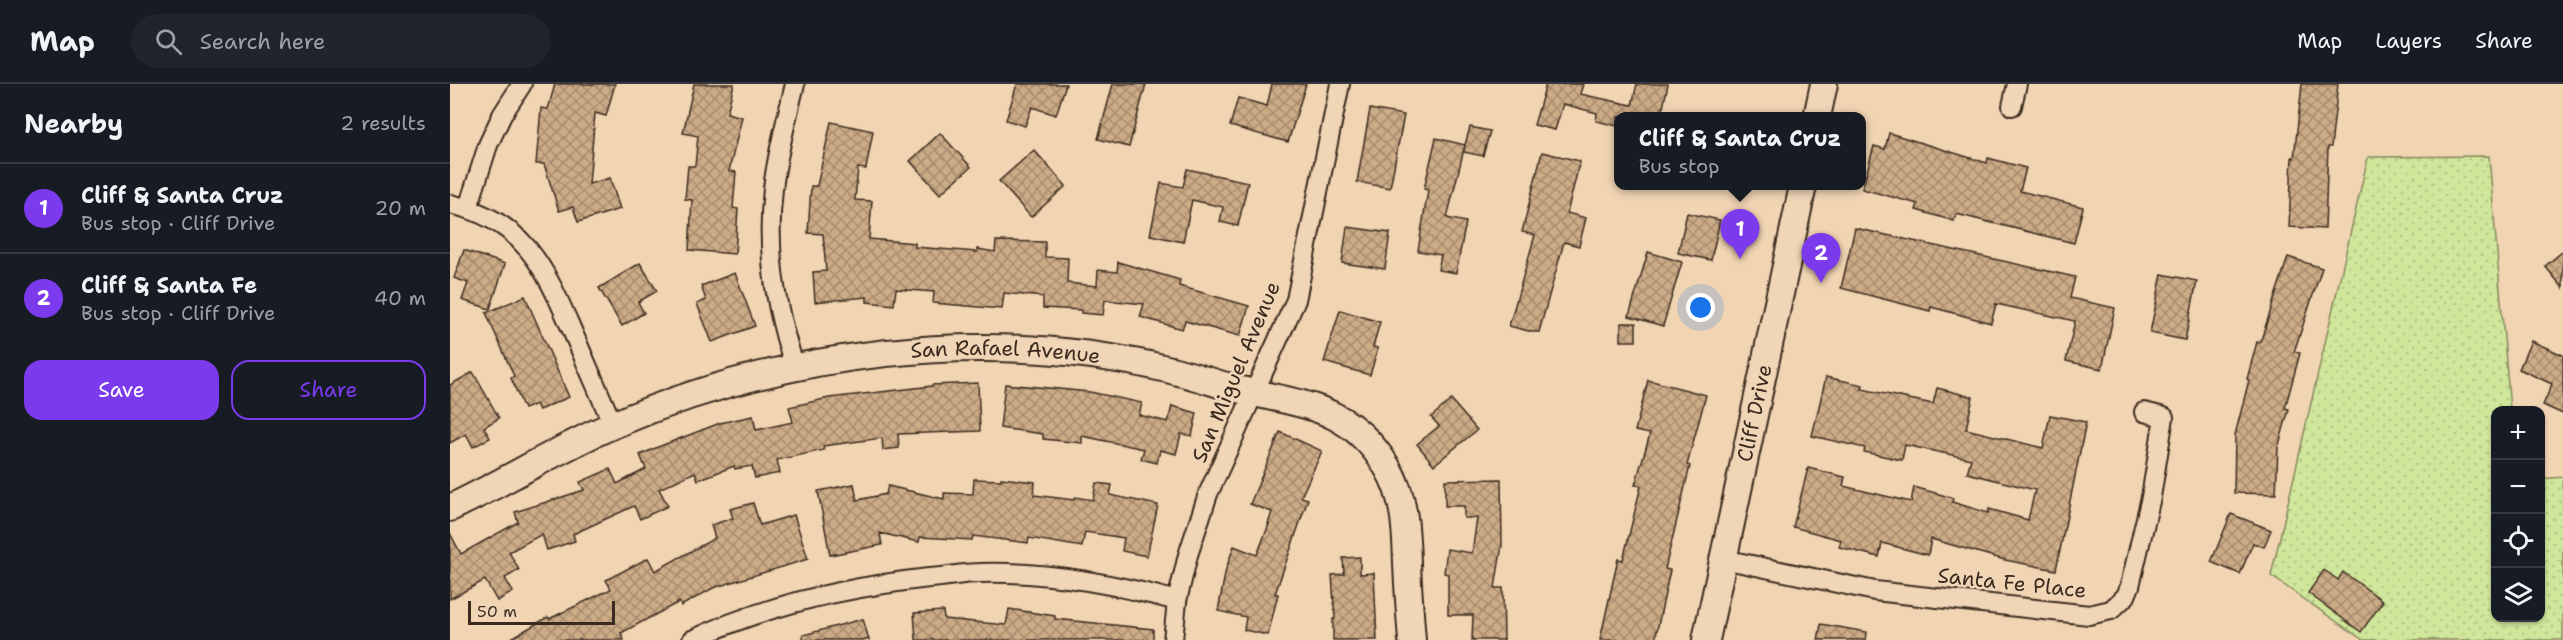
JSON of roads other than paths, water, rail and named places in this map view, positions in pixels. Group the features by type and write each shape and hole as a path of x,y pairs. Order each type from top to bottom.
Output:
{"street":[{"path":"468,208 488,145 502,115 522,84"},
{"path":"795,84 775,174 770,228 777,305 795,367"},
{"name":"San Miguel Avenue","path":"1173,640 1178,601 1188,555 1208,494 1296,300 1340,84"},
{"path":"1818,112 1824,84"},
{"path":"2012,106 2016,84"},
{"name":"Cliff Drive","path":"1706,640 1802,190"},
{"path":"450,204 468,208 498,222 520,239 544,268 613,425"},
{"name":"San Rafael Avenue","path":"450,508 613,425 728,383 795,367 858,356 924,350 1049,351 1108,358 1167,369 1253,394 1295,401 1322,409 1347,423 1362,436 1388,468 1398,490 1406,530 1412,640"},
{"name":"Santa Fe Place","path":"1723,559 1875,591 2089,615 2102,614 2120,604 2130,586 2151,497 2164,417 2144,412"},
{"path":"692,640 762,612 817,596 875,584 979,573 1031,575 1093,583 1178,601"}],"place":[{"name":"Cliff & Santa Cruz","path":"1740,259"},
{"name":"Cliff & Santa Fe","path":"1821,283"}]}
